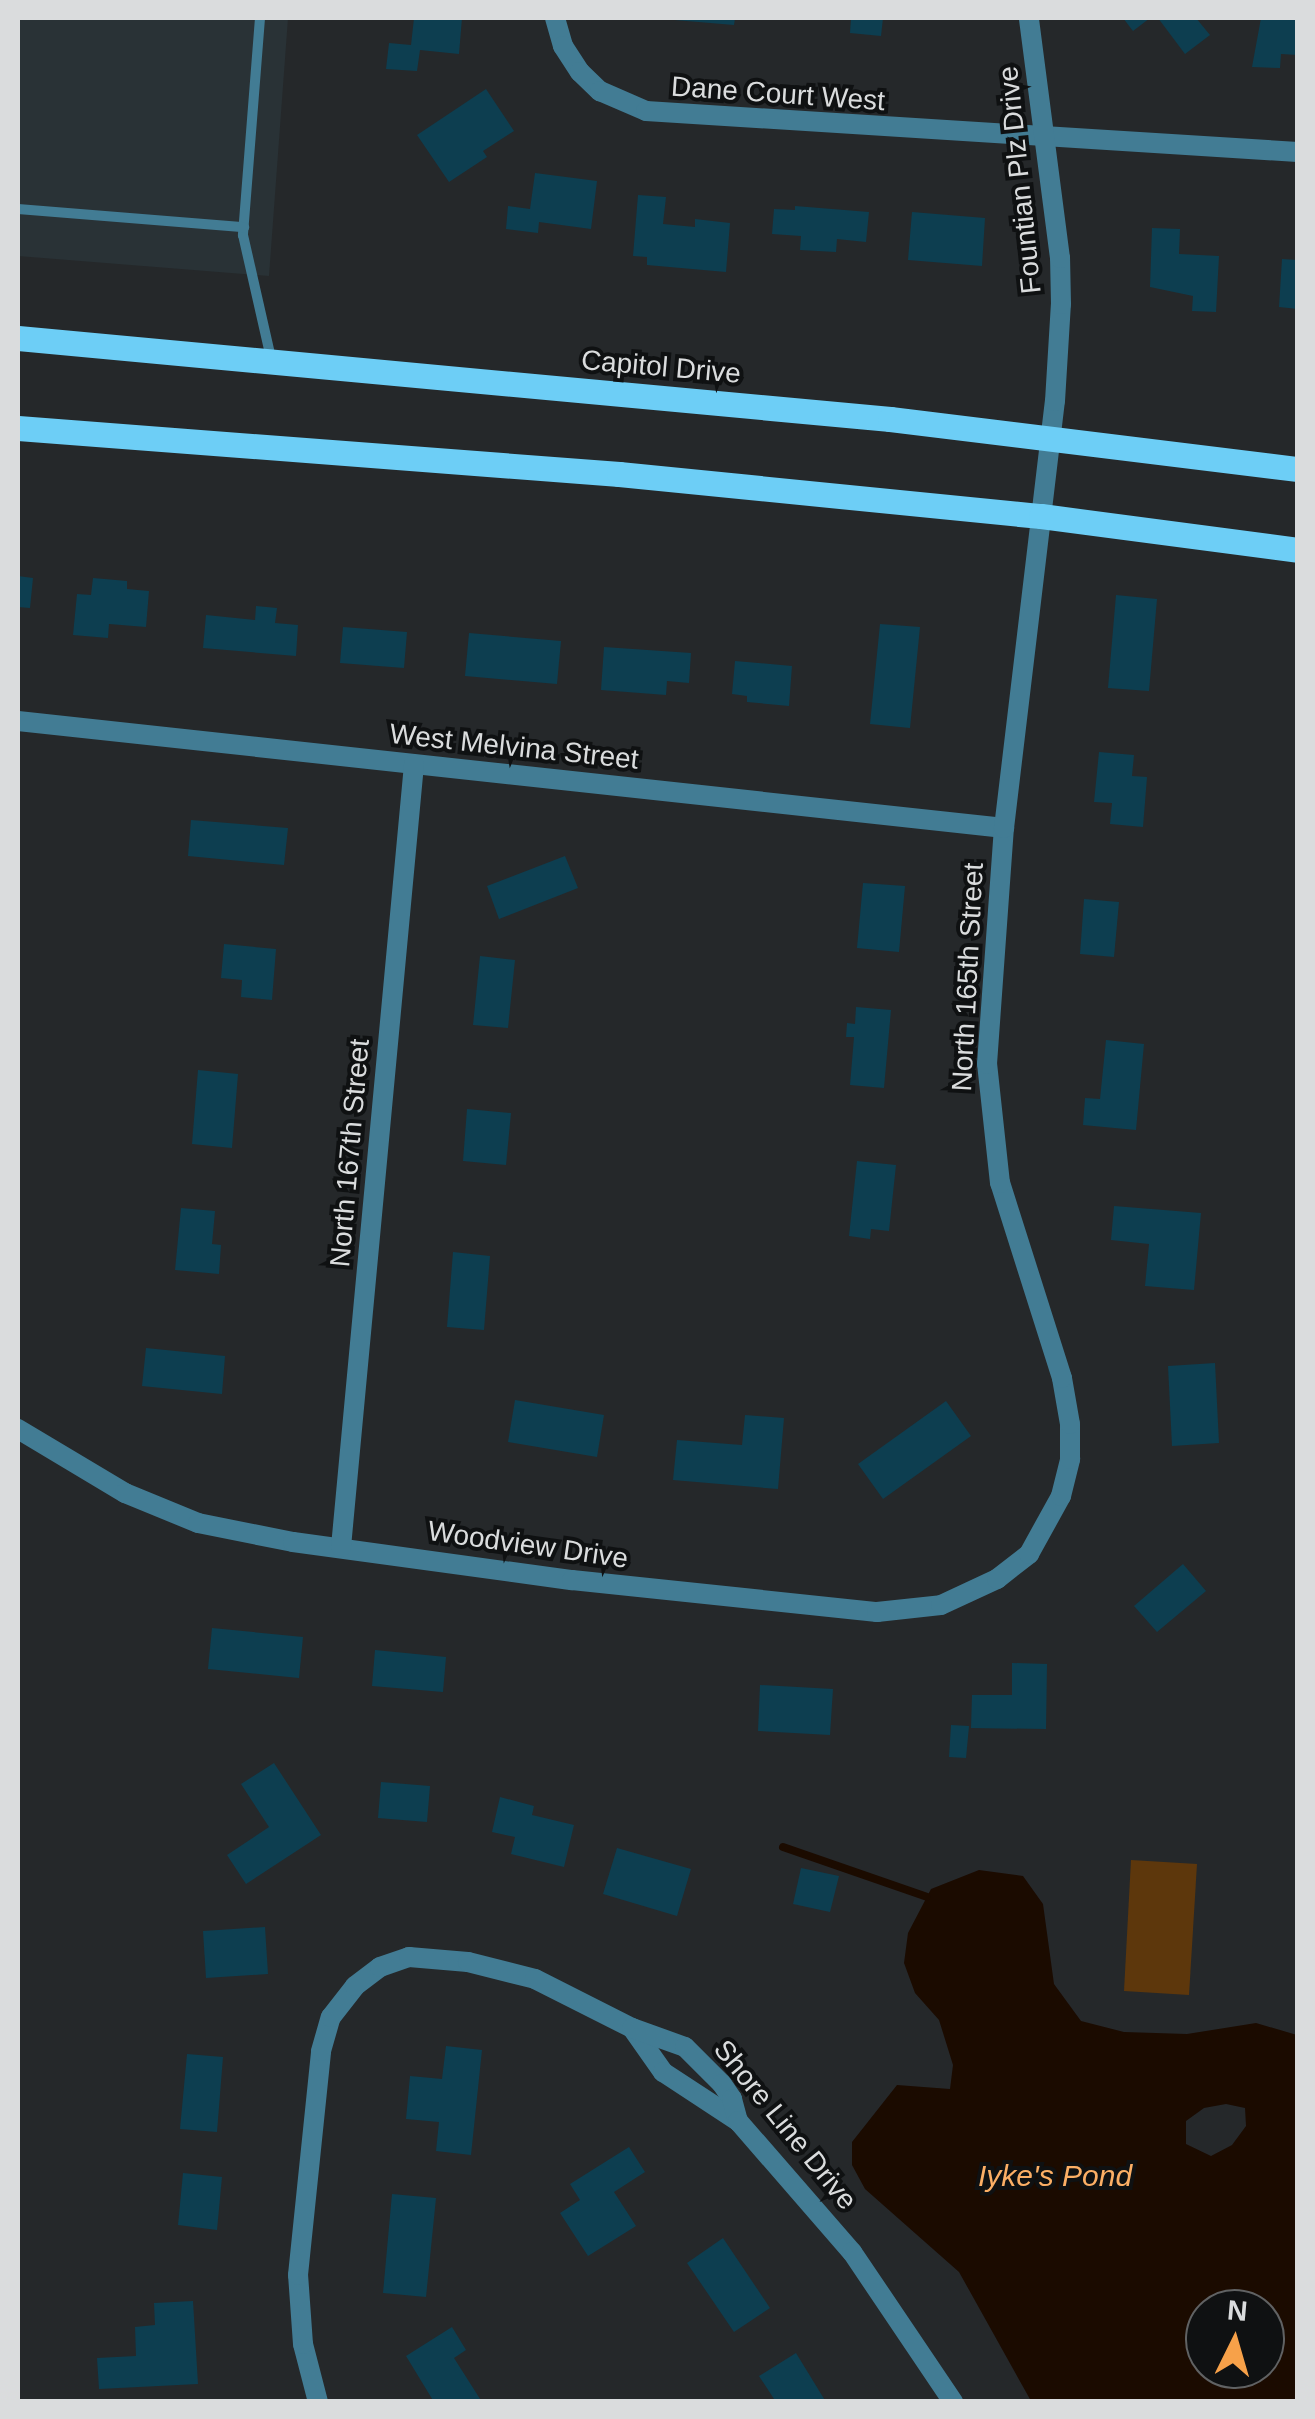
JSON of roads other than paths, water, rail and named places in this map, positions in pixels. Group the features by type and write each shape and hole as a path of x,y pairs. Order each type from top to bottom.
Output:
{"main road":[{"name":"Capitol Drive","path":"18,338 1051,438 1298,469"},
{"path":"18,428 619,474 1041,516 1298,550"}],"street":[{"name":"Dane Court West","path":"555,18 564,46 580,72 600,91 646,112 1298,152"},
{"name":"Fountian Plz Drive","path":"1029,18 1046,137 1061,304 1041,516"},
{"name":"North 165th Street","path":"1036,1544 1061,1496 1070,1459 1070,1424 1062,1378 1012,1228 991,1123 989,1008 1004,828 1041,516"},
{"name":"West Melvina Street","path":"18,720 1004,828"},
{"name":"North 167th Street","path":"340,1546 414,764"},
{"name":"Woodview Drive","path":"18,1429 126,1493 181,1517 238,1533 572,1580 877,1612 941,1605 972,1592 997,1579 1036,1544"},
{"name":"Shore Line Drive","path":"318,2402 308,2374 298,2309 322,2051 330,2017 354,1986 380,1967 409,1957 468,1962 535,1979 632,2028 686,2047 706,2064 732,2099 738,2121 852,2252 954,2402"},
{"path":"632,2028 663,2072 738,2121"}],"lane":[{"path":"260,18 244,228 272,361"},
{"path":"18,209 244,228"}],"water":[{"name":"Iyke's Pond","path":"979,1870 1023,1876 1043,1904 1054,1984 1081,2021 1124,2032 1187,2034 1256,2023 1297,2035 1297,2401 1031,2401 959,2272 865,2189 852,2165 852,2142 897,2085 950,2089 953,2065 939,2020 915,1993 904,1963 908,1933 931,1889","holes":["1226,2104 1245,2108 1246,2126 1232,2145 1211,2156 1186,2144 1186,2121 1204,2108"]}],"waterway":[{"path":"783,1847 927,1897"}]}
